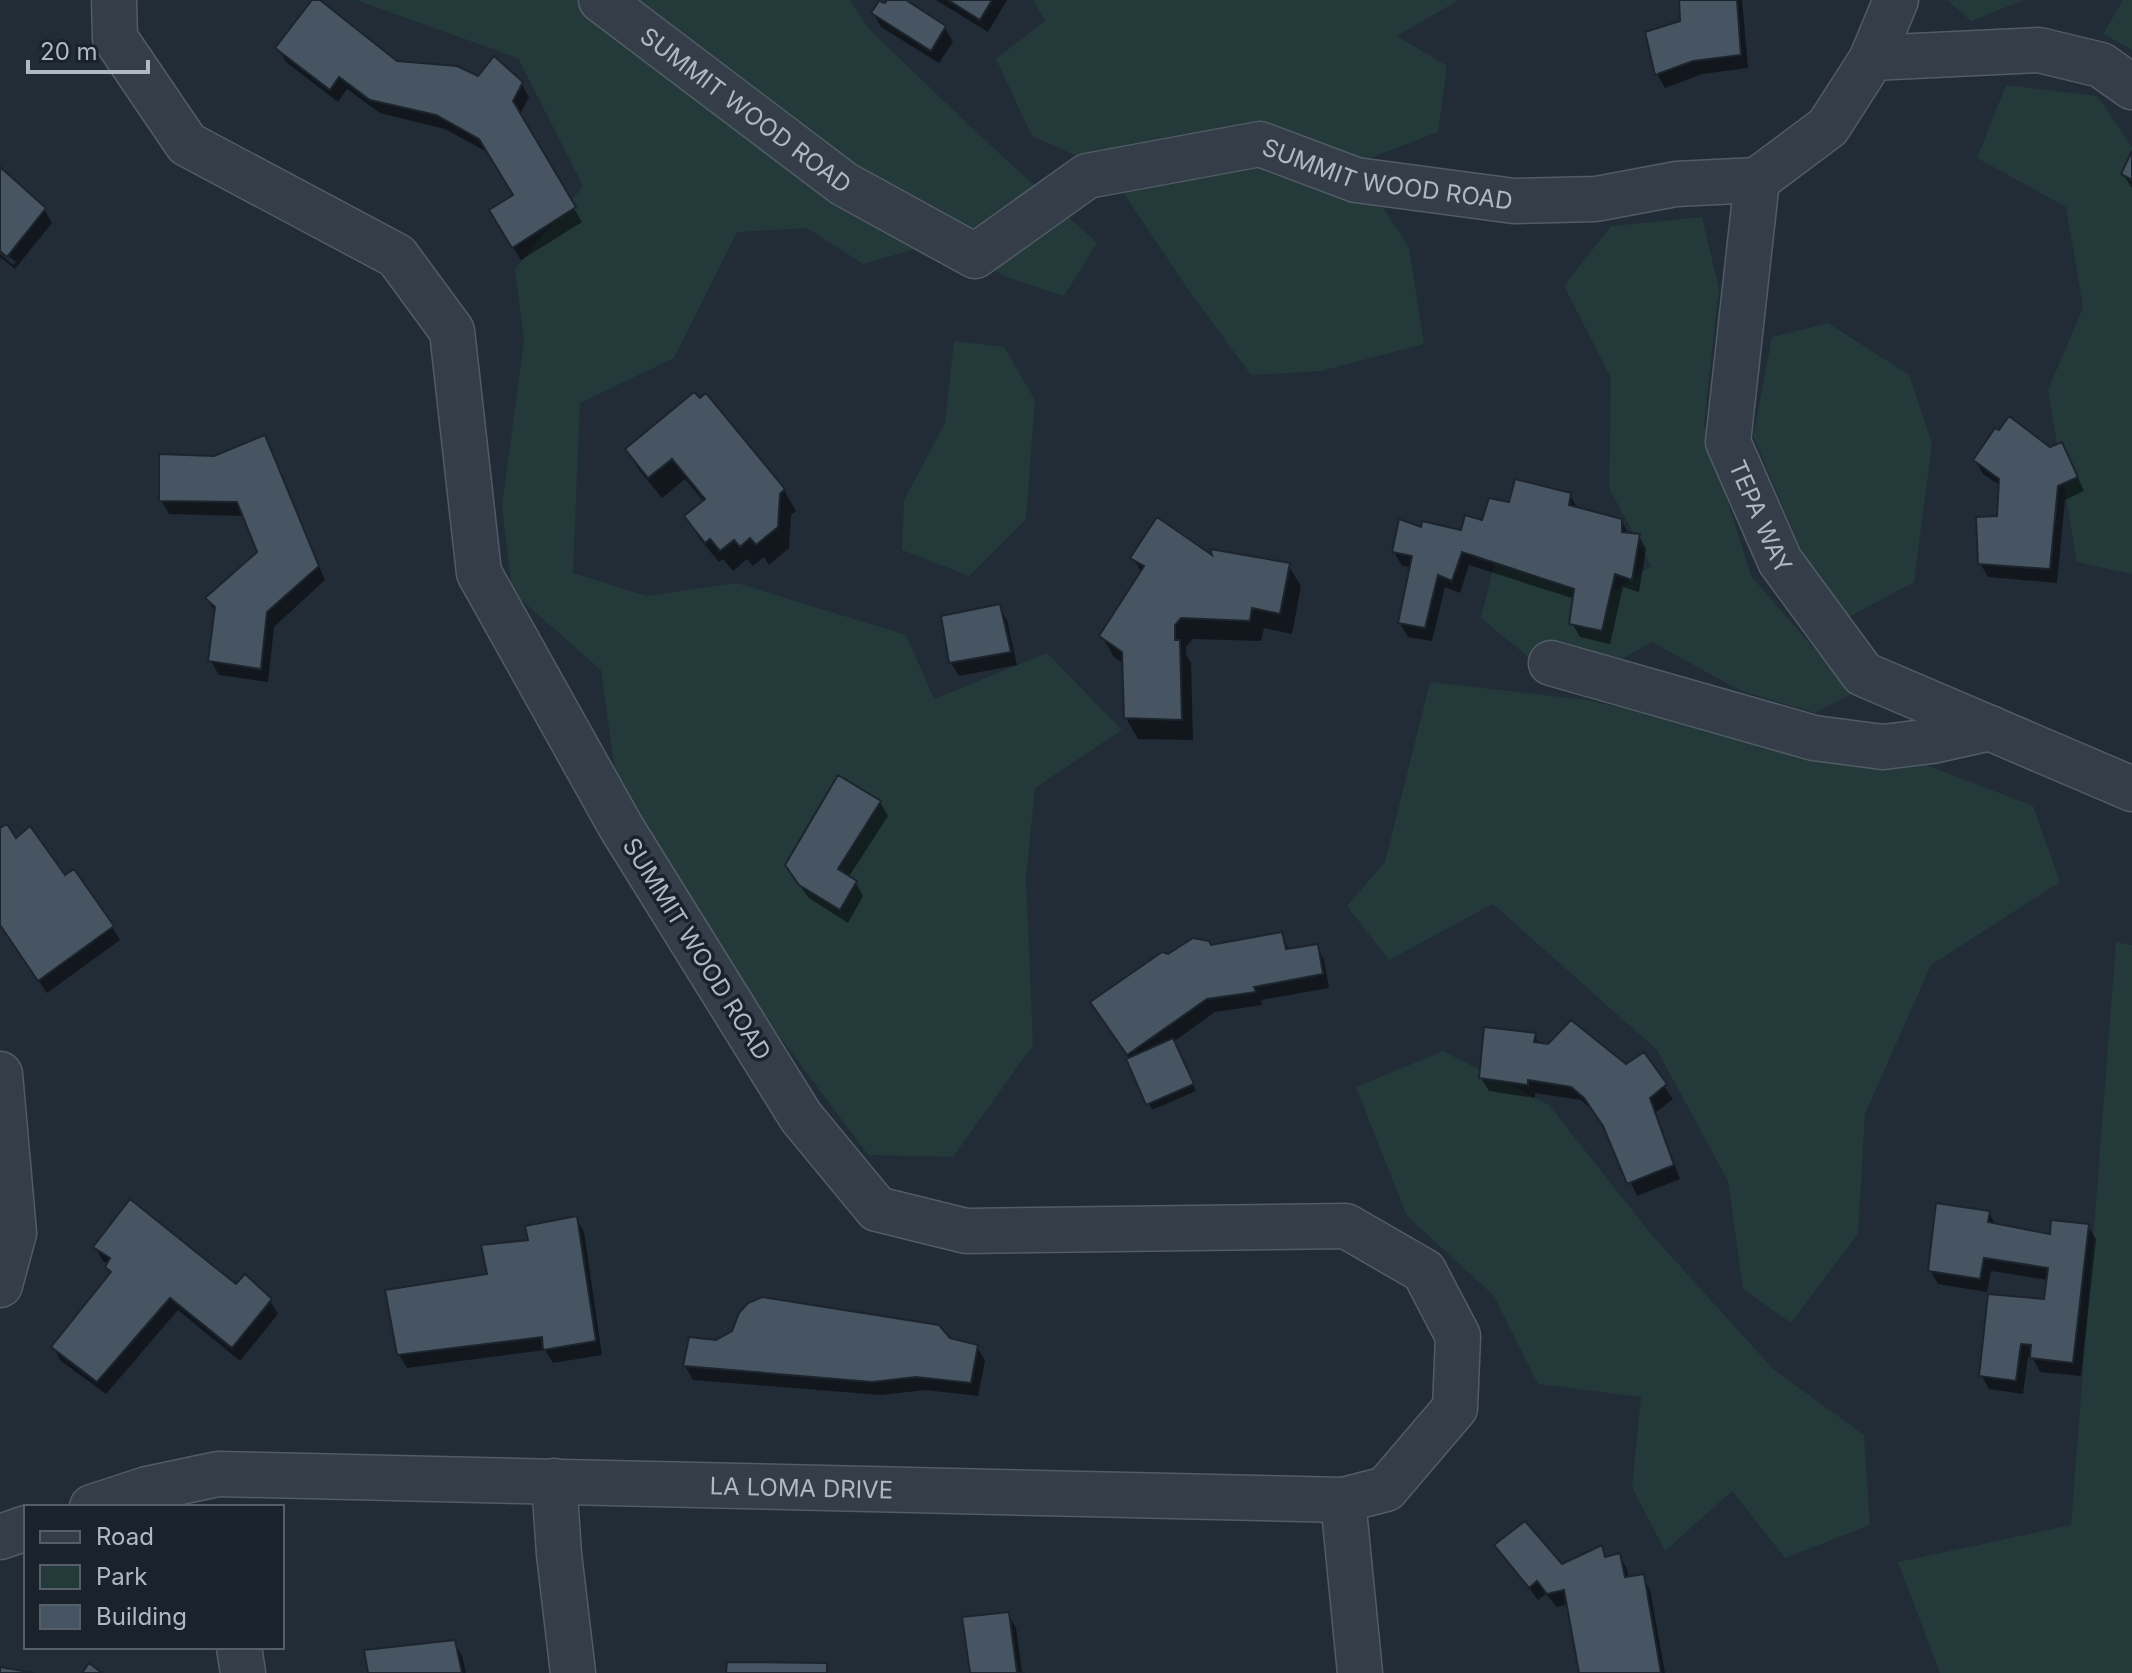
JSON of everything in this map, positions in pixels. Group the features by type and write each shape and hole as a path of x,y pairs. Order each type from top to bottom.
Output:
{"street":[{"name":"SUMMIT WOOD ROAD","path":"114,0 115,38 187,144 397,256 452,331 479,573 621,827 801,1117 877,1209 966,1231 1346,1226 1424,1271 1458,1336 1455,1408 1386,1489 1343,1500"},
{"name":"SUMMIT WOOD ROAD","path":"601,0 844,184 975,256 1087,176 1260,144 1356,180 1514,201 1596,199 1676,184 1757,180"},
{"path":"1757,180 1828,127 1872,58 1896,0"},
{"path":"1872,58 2039,50 2101,65 2132,87"},
{"name":"TEPA WAY","path":"1757,180 1728,442 1780,561 1863,674 2132,789"},
{"path":"1551,663 1814,738 1883,747 1932,741 1990,728"},
{"path":"0,1074 14,1233 0,1285"},
{"name":"LA LOMA DRIVE","path":"98,1505 147,1489 219,1491 554,1481 1343,1500"},
{"path":"554,1481 573,1673"},
{"path":"1343,1500 1360,1673"},
{"path":"0,1537 24,1529"},
{"path":"239,1649 243,1673"}],"green space":[{"path":"356,0 850,0 869,29 1097,243 1064,296 1004,276 951,239 863,264 807,228 737,232 674,358 580,403 573,573 647,596 737,583 906,635 934,699 1047,653 1122,730 1035,788 1026,878 1033,1045 953,1157 868,1155 771,1025 616,779 601,670 512,592 502,506 524,341 515,269 583,186 518,58"},
{"path":"1033,0 1459,0 1397,36 1447,66 1438,132 1355,164 1409,248 1424,344 1321,371 1251,375 1192,295 1108,170 1032,136 996,59 1045,21"},
{"path":"1947,0 2024,0 1971,21"},
{"path":"2123,0 2132,0 2132,50 2103,34"},
{"path":"2006,85 2097,96 2132,147 2132,574 2077,562 2048,390 2083,308 2066,207 1977,158"},
{"path":"1702,217 1719,289 1704,424 1751,576 1853,693 1815,713 1741,691 1652,642 1607,667 1538,665 1481,618 1496,557 1601,599 1651,566 1609,488 1611,378 1564,286 1611,226"},
{"path":"1828,323 1909,375 1932,444 1914,582 1849,617 1805,559 1753,436 1772,337"},
{"path":"954,341 1004,347 1035,400 1026,519 969,576 902,550 904,500 945,423"},
{"path":"1430,682 1588,700 1725,733 1875,745 2033,806 2060,882 1931,965 1865,1114 1858,1234 1791,1323 1743,1289 1728,1181 1657,1050 1493,904 1389,960 1347,906 1385,862"},
{"path":"2116,942 2132,945 2132,1673 1940,1673 1898,1562 2071,1525"},
{"path":"1443,1051 1549,1105 1651,1234 1773,1369 1864,1435 1870,1525 1785,1558 1732,1491 1665,1551 1632,1487 1641,1397 1538,1384 1494,1296 1407,1216 1356,1087"}],"building":[{"path":"312,0 320,0 397,61 457,66 478,76 494,56 523,82 513,101 576,207 512,248 489,210 513,195 479,139 436,115 370,100 339,77 330,90 275,48"},
{"path":"887,0 906,0 946,26 931,51 871,13 879,1 885,3"},
{"path":"948,0 992,0 980,20"},
{"path":"1679,0 1737,0 1741,55 1693,61 1655,75 1645,32 1680,21"},
{"path":"2132,151 2132,180 2121,174"},
{"path":"0,167 46,208 7,257 0,251"},
{"path":"694,392 700,398 706,393 785,489 780,494 778,527 756,545 750,538 740,547 734,540 720,551 710,539 705,543 684,516 705,499 672,459 648,478 625,449"},
{"path":"2009,416 2050,447 2062,442 2078,477 2058,486 2050,569 1978,564 1976,517 1997,516 1999,479 1973,460 1995,428 1999,430"},
{"path":"265,435 319,566 267,612 261,669 208,661 215,607 205,598 257,552 237,502 159,501 159,454 214,456"},
{"path":"1515,479 1571,493 1569,505 1622,519 1622,532 1640,534 1632,580 1615,574 1602,631 1569,624 1574,589 1462,552 1452,581 1438,575 1425,628 1398,623 1412,556 1392,552 1399,519 1421,527 1422,521 1461,530 1465,515 1482,520 1489,498 1509,502"},
{"path":"1157,517 1212,555 1210,549 1290,563 1280,614 1252,608 1250,621 1181,618 1175,625 1175,640 1180,640 1182,720 1124,718 1122,652 1099,636 1144,566 1130,558"},
{"path":"1000,604 1011,652 949,663 941,616"},
{"path":"838,775 881,801 838,869 857,881 840,910 799,885 785,865"},
{"path":"7,824 16,838 30,826 65,875 74,869 114,926 38,981 0,925 0,828"},
{"path":"1282,932 1286,949 1318,944 1323,974 1254,987 1256,992 1207,999 1127,1055 1090,1002 1162,952 1168,954 1193,938 1209,941 1211,945"},
{"path":"1571,1020 1626,1064 1644,1052 1667,1084 1650,1098 1674,1165 1627,1184 1603,1126 1584,1098 1571,1087 1528,1080 1528,1085 1479,1078 1484,1027 1536,1033 1534,1042 1548,1044"},
{"path":"1173,1038 1194,1084 1146,1105 1126,1059"},
{"path":"130,1199 236,1284 245,1274 272,1299 232,1348 170,1298 97,1382 51,1347 111,1272 105,1267 110,1258 93,1247"},
{"path":"1936,1203 1990,1211 1988,1222 2050,1234 2051,1220 2089,1224 2073,1363 2030,1358 2031,1345 2021,1344 2016,1381 1979,1376 1988,1294 2044,1299 2048,1268 1984,1258 1980,1279 1928,1271"},
{"path":"577,1216 596,1341 543,1350 542,1337 397,1355 385,1290 487,1274 481,1245 528,1240 525,1226"},
{"path":"762,1297 939,1325 950,1338 978,1345 971,1383 916,1377 872,1382 683,1366 689,1337 716,1340 732,1331 739,1313 748,1303"},
{"path":"1525,1521 1562,1564 1602,1545 1605,1557 1620,1553 1625,1577 1644,1574 1661,1673 1579,1673 1564,1590 1547,1594 1537,1581 1529,1588 1494,1545"},
{"path":"1009,1612 1017,1672 1025,1673 970,1673 962,1617"},
{"path":"455,1640 462,1673 368,1673 364,1650"},
{"path":"727,1662 827,1663 827,1673 726,1673"},
{"path":"89,1663 102,1673 82,1673"},
{"path":"0,1667 34,1673 0,1673"}]}
